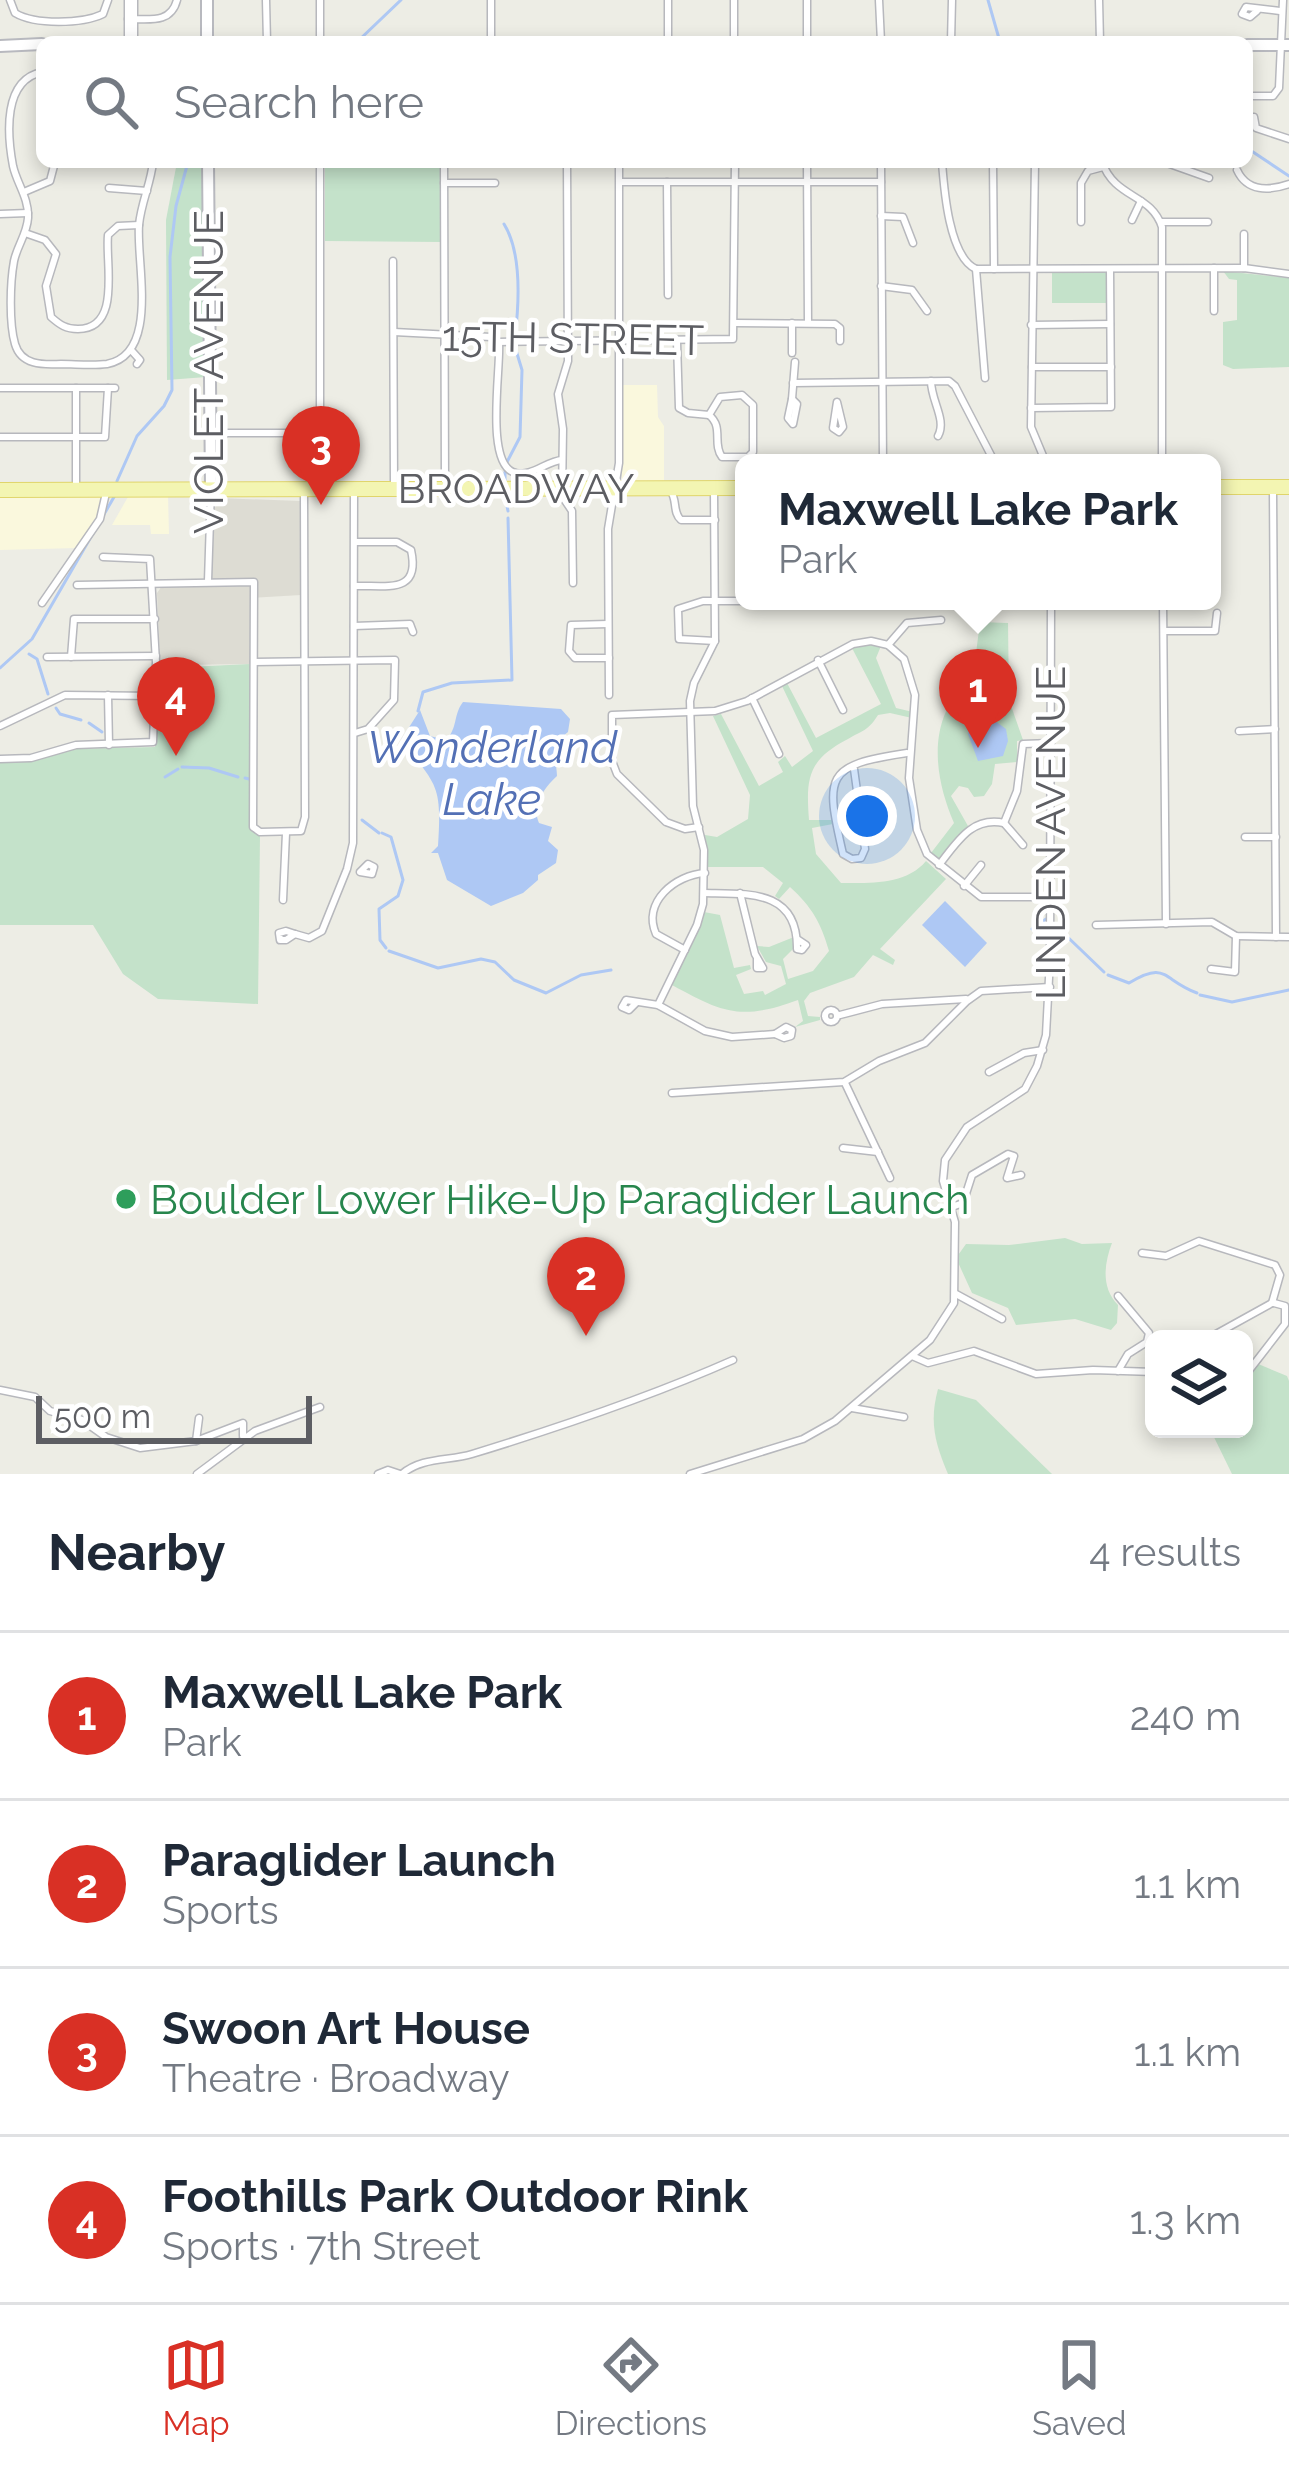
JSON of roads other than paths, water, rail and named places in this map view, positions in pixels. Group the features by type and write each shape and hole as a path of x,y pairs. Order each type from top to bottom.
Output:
{"main road":[{"path":"1221,487 1281,487"},
{"name":"BROADWAY","path":"0,490 735,488"}],"street":[{"path":"10,0 14,15 29,20 89,19 104,15 108,0"},
{"path":"131,0 131,36"},
{"path":"131,20 173,14 177,0"},
{"path":"207,0 207,36"},
{"path":"266,0 267,36"},
{"path":"320,0 320,36"},
{"path":"491,0 491,36"},
{"path":"668,0 668,36"},
{"path":"734,0 734,36"},
{"path":"807,0 807,36"},
{"path":"879,0 880,36"},
{"path":"951,36 952,0"},
{"path":"1099,0 1100,36"},
{"path":"1253,96 1277,93 1284,45 1282,0"},
{"path":"1256,11 1280,10"},
{"path":"1253,45 1284,45"},
{"path":"4,46 36,46"},
{"path":"36,74 17,80 11,104 12,158 28,213 13,268 14,338 20,360 41,365 104,364 131,350 141,326 139,225 152,168"},
{"path":"1254,117 1256,128 1289,139"},
{"path":"24,192 50,181 53,168"},
{"name":"VIOLET AVENUE","path":"208,168 208,581"},
{"path":"76,585 254,582 255,830 303,829 312,489 321,433 320,168"},
{"path":"444,168 445,488"},
{"path":"567,168 568,361 558,394 562,488 572,511 573,583"},
{"path":"609,695 608,529 619,463 619,168"},
{"path":"734,168 735,322"},
{"path":"807,168 808,323 838,325 840,341"},
{"path":"881,168 883,454"},
{"path":"942,168 944,197 962,257 976,269 1244,268 1289,274"},
{"path":"993,168 994,269"},
{"path":"1035,168 1031,409 1033,439 1041,454"},
{"path":"1081,223 1082,179 1095,168"},
{"path":"1104,168 1114,185 1154,211 1161,222 1162,454"},
{"path":"1181,168 1209,178"},
{"path":"1238,170 1253,188 1289,184"},
{"path":"619,182 881,182"},
{"path":"667,182 668,295"},
{"path":"444,183 495,183"},
{"path":"109,188 147,191"},
{"path":"1132,220 1141,201"},
{"path":"0,214 28,213"},
{"path":"880,216 903,217 913,243"},
{"path":"1161,222 1208,222"},
{"path":"25,233 50,242 56,254 46,286 51,317 65,328 84,329 99,322 106,310 108,235 118,226 139,225"},
{"path":"1244,234 1244,268"},
{"path":"393,261 394,488"},
{"path":"1214,268 1214,310"},
{"path":"976,269 985,378"},
{"path":"1031,409 1111,406 1110,269"},
{"path":"880,286 912,290 927,311"},
{"name":"15TH STREET","path":"394,332 491,337 498,342 730,341 735,322 808,323"},
{"path":"792,323 792,399"},
{"path":"1031,325 1110,324"},
{"path":"677,341 680,408 710,415 718,425 719,455 735,456"},
{"path":"498,342 494,403 501,462 509,471 522,474 562,460"},
{"path":"131,350 140,360 137,364"},
{"path":"1031,367 1111,367"},
{"path":"931,381 931,399 941,420 938,436"},
{"path":"793,383 949,381 990,454"},
{"path":"837,402 839,383"},
{"path":"0,388 111,388 108,436 0,437"},
{"path":"76,388 76,490"},
{"path":"710,415 723,396 748,398 753,405 751,454"},
{"path":"210,433 321,433"},
{"path":"1276,937 1274,729 1281,487"},
{"path":"658,1006 701,914 704,893 691,779 690,713 691,691 715,641 714,488"},
{"path":"295,934 309,938 322,931 347,869 354,833 354,489"},
{"path":"42,603 100,519 106,490"},
{"path":"675,491 675,513 681,520 715,520"},
{"path":"354,542 401,543 411,550 413,570 407,582 398,585 354,586"},
{"path":"0,759 31,758 70,746 153,742 156,656 148,557 103,557"},
{"path":"715,641 682,641 676,635 678,609 735,601"},
{"name":"LINDEN AVENUE","path":"952,1208 942,1174 952,1147 973,1122 1022,1091 1043,1051 1050,987 1051,610"},
{"path":"1163,610 1166,923"},
{"path":"1163,631 1216,631 1217,613"},
{"path":"71,657 71,621 154,619"},
{"path":"888,645 907,622 941,620"},
{"path":"354,626 411,624"},
{"path":"608,624 571,626 569,651 575,658 608,658"},
{"path":"699,827 679,828 666,822 617,774 612,761 612,715 709,713 752,698 818,660 863,641 888,645 904,659 915,695 909,753 918,838 939,865 988,899 1050,897"},
{"path":"47,657 156,656"},
{"path":"818,660 843,710"},
{"path":"254,662 395,661 394,700 368,729 355,733"},
{"path":"108,695 109,745"},
{"path":"0,726 43,709 59,697 156,695"},
{"path":"752,698 779,754"},
{"path":"1239,731 1274,729"},
{"path":"1004,823 1020,778 1023,744 1051,743"},
{"path":"850,770 865,849 852,860 843,854 831,799 834,784 850,770 866,759 909,753"},
{"path":"939,865 970,828 985,821 1004,823 1023,845"},
{"path":"283,900 286,832"},
{"path":"1244,837 1276,837"},
{"path":"964,886 981,866"},
{"path":"347,869 360,872"},
{"path":"1276,870 1289,872"},
{"path":"685,950 656,934 652,915 661,894 688,874 705,873"},
{"path":"704,893 763,895 786,912 797,939"},
{"path":"740,893 757,959"},
{"path":"1096,925 1212,922 1236,936 1289,937"},
{"path":"1211,969 1234,972 1236,936"},
{"path":"840,1015 883,1004 947,1003 991,988 1050,987"},
{"path":"672,1093 844,1082 879,1061 925,1043 970,998"},
{"path":"637,1002 658,1006 705,1031 732,1037 776,1034"},
{"path":"988,1072 1024,1052 1043,1051"},
{"path":"844,1082 890,1178"},
{"path":"843,1148 878,1152"},
{"path":"690,1474 814,1434 912,1356 939,1330 956,1294 952,1208 963,1203 972,1175 1008,1154 1013,1156 1007,1178 1021,1175"},
{"path":"1142,1253 1166,1256 1199,1241 1271,1263 1280,1275 1285,1324 1253,1365"},
{"path":"956,1294 1002,1318"},
{"path":"1118,1296 1149,1333 1147,1342 1125,1357 1118,1371"},
{"path":"1226,1330 1281,1303"},
{"path":"912,1356 928,1363 974,1351 1036,1374 1145,1372"},
{"path":"378,1474 388,1470 401,1474 423,1462 473,1454 734,1360"},
{"path":"0,1390 35,1397 50,1411 82,1420 106,1437 140,1448 196,1441 243,1423 242,1440"},
{"path":"197,1474 268,1425 320,1407"},
{"path":"852,1408 904,1417"},
{"path":"196,1441 199,1418"}],"water":[{"name":"Wonderland Lake","path":"463,702 561,709 570,719 568,732 555,746 557,776 537,810 539,823 552,827 548,841 558,850 556,863 523,893 491,906 447,880 438,853 431,853 438,846 438,797 430,777 401,740 420,710 430,736 446,740"},
{"path":"979,709 1006,729 1003,756 978,761 968,734 973,710"},
{"path":"945,901 987,943 965,967 922,925"}],"waterway":[{"path":"363,36 401,0"},
{"path":"988,0 998,36"},
{"path":"1253,152 1289,176"},
{"path":"117,481 137,436 172,390 170,257 186,168"},
{"path":"504,224 516,264 515,337"},
{"path":"507,462 520,437 522,370 515,347"},
{"path":"505,472 505,481"},
{"path":"0,668 32,639 114,497"},
{"path":"507,506 508,511"},
{"path":"418,711 423,692 452,683 512,680 508,518"},
{"path":"29,654 37,659 48,694"},
{"path":"56,708 60,714 81,720"},
{"path":"89,723 102,732"},
{"path":"182,767 209,768 238,777"},
{"path":"165,777 178,769"},
{"path":"245,778 249,779"},
{"path":"362,820 379,833"},
{"path":"382,833 391,837 403,880 398,896 379,909 380,940 386,948"},
{"path":"1032,929 1046,919"},
{"path":"1054,924 1104,972"},
{"path":"389,951 438,968 481,959 495,962 514,980 546,993 581,975 611,970"},
{"path":"1108,975 1129,983 1158,973 1197,993"},
{"path":"1200,995 1232,1002 1289,990"}],"place":[{"name":"Swoon Art House","path":"321,505"},
{"name":"Maxwell Lake Park","path":"978,748"},
{"name":"Foothills Park Outdoor Rink","path":"176,756"},
{"name":"Boulder Lower Hike-Up Paraglider Launch","path":"126,1199"},
{"name":"Paraglider Launch","path":"586,1336"}]}
